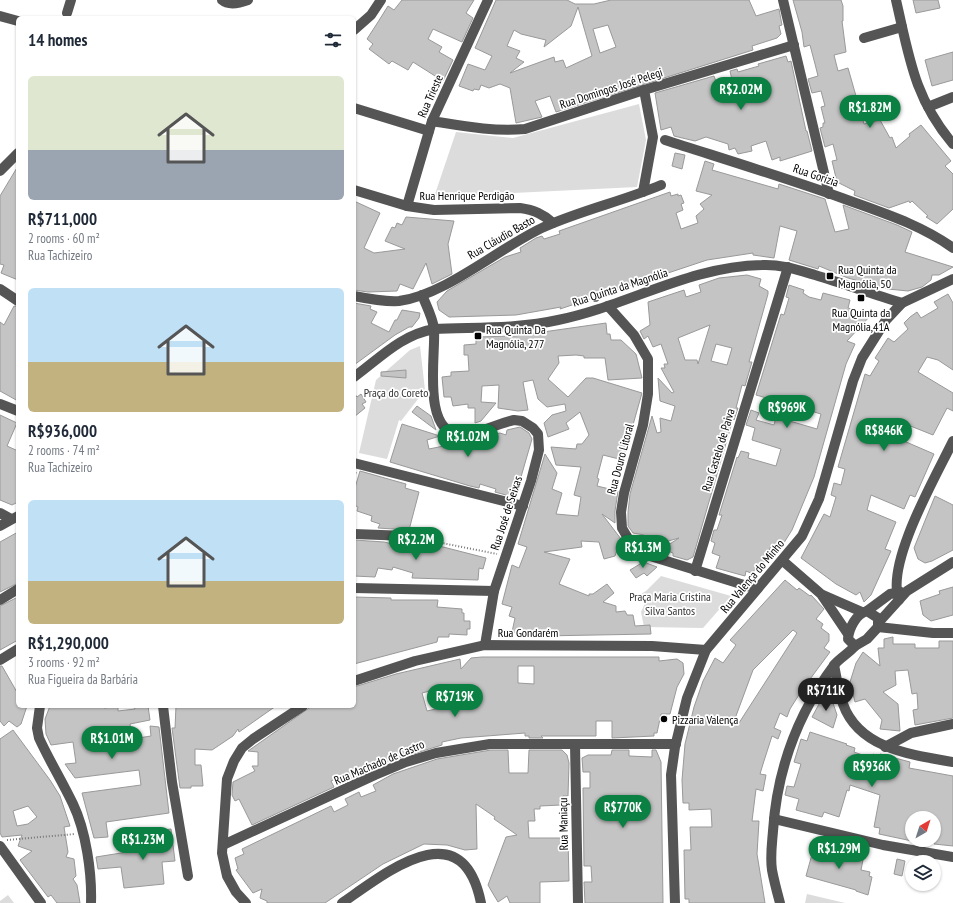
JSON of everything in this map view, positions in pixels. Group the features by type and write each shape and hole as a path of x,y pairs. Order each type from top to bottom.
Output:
{"street":[{"path":"67,13 71,0"},
{"path":"222,0 224,2 237,3 248,0"},
{"path":"356,28 371,16 381,0"},
{"name":"Rua Trieste","path":"406,206 431,126 488,0"},
{"path":"783,0 829,194"},
{"path":"896,0 912,71 921,96 953,144"},
{"path":"0,16 16,20"},
{"path":"864,38 902,27"},
{"name":"Rua Domingos José Pelegi","path":"356,108 431,126 511,131 525,129 644,90 794,45"},
{"path":"643,192 653,137 644,90"},
{"path":"928,108 953,97"},
{"name":"Rua Gorízia","path":"665,140 829,194 915,225 953,248"},
{"path":"0,171 16,155"},
{"name":"Rua Cláudio Basto","path":"356,296 374,300 398,301 422,295 459,276 508,246 553,223 661,185"},
{"name":"Rua Henrique Perdigão","path":"356,191 406,206 441,210 520,208 538,212 553,223"},
{"name":"Rua Quinta da Magnólia","path":"356,375 405,338 422,331 434,329 536,324 558,320 608,306 700,273 723,268 763,264 788,267 902,303"},
{"name":"Rua Castelo de Paiva","path":"695,571 788,267"},
{"path":"902,303 953,279"},
{"path":"0,289 16,300"},
{"name":"Rua José de Seixas","path":"422,295 434,329 433,356 435,404 439,419 446,428 454,433 467,434 514,420 528,423 538,434 539,450 523,506 494,591 485,645"},
{"name":"Rua Valença do Minho","path":"675,903 670,796 671,775 676,744 687,698 706,650 757,589 783,561 802,536 812,518 819,499 853,381 862,358 886,320 902,303"},
{"name":"Rua Douro Litoral","path":"608,306 634,335 648,359 648,394 643,425 624,493 621,512 622,528 632,545 647,556 757,589"},
{"path":"0,404 16,410"},
{"path":"850,640 867,639 898,596 900,559 912,527 953,441"},
{"path":"356,464 523,506"},
{"path":"0,513 15,518"},
{"path":"0,526 15,518"},
{"path":"356,534 408,536"},
{"path":"783,561 821,594 850,640"},
{"path":"780,903 772,869 771,854 774,819 784,763 793,736 810,702 836,664 850,640 854,623 865,612 884,598 898,596 953,562"},
{"path":"356,588 494,591"},
{"path":"0,600 16,590"},
{"path":"821,594 875,615 879,624"},
{"path":"879,624 933,633 953,633"},
{"name":"Rua Gondarém","path":"356,679 415,661 485,645 652,646 706,650"},
{"path":"0,660 16,650"},
{"path":"836,664 841,699 847,714 860,731 885,746 926,758 953,762"},
{"path":"40,708 37,728 39,738 74,805 83,833 90,878 91,903"},
{"path":"163,708 172,782 188,876"},
{"path":"246,903 236,892 227,876 222,853 227,779 234,761 242,748 300,708"},
{"path":"885,746 911,733 953,724"},
{"name":"Rua Machado de Castro","path":"223,845 375,775 406,762 436,753 490,744 676,744"},
{"name":"Rua Maniaçu","path":"575,744 578,903"},
{"path":"774,819 883,845 953,857"},
{"path":"0,846 41,903"},
{"path":"342,903 386,873 408,861 427,854 440,854 455,859 466,867 474,877 481,903"}],"path":[{"path":"408,536 506,556"},
{"path":"0,841 83,833"}],"green space":[{"path":"639,104 646,140 637,187 434,197 456,132 513,138"},
{"name":"Praça do Coreto","path":"420,346 425,390 401,421 399,420 387,459 359,453 376,380 410,350"},
{"name":"Praça Maria Cristina Silva Santos","path":"661,576 731,596 703,628 644,627 641,612 646,601 636,597 646,591"},
{"path":"807,894 845,903 805,903"},
{"path":"8,895 14,903 0,903 0,901"}],"building":[{"path":"402,0 474,0 466,13 473,18 462,42 433,29 428,39 442,47 439,52 453,60 443,81 413,62 408,70 392,61 389,64 369,49 373,44 367,39 388,6 394,10"},
{"path":"496,0 567,0 575,4 594,4 611,0 749,0 756,16 779,9 782,25 779,26 781,34 777,38 752,46 753,50 556,112 550,96 535,101 542,117 516,123 510,88 500,84 489,88 481,85 479,90 474,89 473,91 459,86 468,64 485,70 492,56 475,48","holes":["578,7 592,56 566,68 563,60 555,62 554,57 510,73 524,62 516,58 520,51 507,46 514,30 521,34 546,40 544,47 571,26","608,25 616,47 600,53 593,29"]},
{"path":"793,0 841,0 843,6 842,21 846,52 834,55 838,71 848,68 864,124 880,120 890,138 892,137 896,148 910,136 909,134 921,125 951,161 945,166 953,174 953,209 937,224 926,217 928,216 912,201 910,203 909,201 889,208 854,195 855,191 837,182 832,161 837,160 833,144 825,147 820,128 823,127 823,123 825,123 821,107 825,106 821,91 812,93 808,79 818,76 810,45 804,47 802,32"},
{"path":"913,0 938,0 940,8 916,13"},
{"path":"953,52 953,80 932,86 925,60"},
{"path":"786,56 788,62 791,61 806,131 812,151 780,161 780,157 772,160 766,141 751,146 752,151 738,154 735,148 729,150 728,144 706,137 695,141 674,136 671,127 661,130 655,93 714,76 717,84 732,80 730,71 737,69 738,72 759,66 758,64","holes":["756,79 760,95 744,99 739,83"]},
{"path":"675,153 685,155 682,169 672,166"},
{"path":"705,161 714,164 712,170 778,189 779,184 825,199 835,232 849,229 843,205 897,225 912,232 905,252 953,267 939,275 932,275 931,280 922,287 908,291 888,289 848,278 819,266 818,269 789,260 797,231 780,226 774,258 753,255 753,253 707,260 560,309 561,307 516,315 449,317 439,310 437,302 447,291 505,257 521,252 520,248 536,238 542,236 544,239 560,234 559,231 670,192 671,196 678,194 678,196 681,195 684,203 681,204 683,210 676,213 681,229 698,223 696,216 704,209 700,204 712,195 696,191"},
{"path":"16,169 16,279 1,273 4,265 0,264 0,196"},
{"path":"356,202 380,213 364,248 374,253 405,249 385,241 392,227 395,228 397,223 402,225 406,217 454,221 448,244 452,274 432,284 426,263 413,289 400,284 397,291 368,292 356,290"},
{"path":"747,275 761,279 759,286 768,291 768,294 749,362 752,362 745,386 742,385 736,408 738,408 734,420 733,419 693,557 687,560 673,556 673,553 662,549 679,538 647,547 643,544 644,535 633,533 628,526 630,494 652,416 657,433 661,432 660,418 671,421 675,406 660,401 658,378 672,393 674,392 661,368 665,368 664,364 668,364 661,344 653,347 648,336 644,339 640,331 650,325 648,302 684,290 686,297 701,292 699,285 719,278","holes":["710,325 698,364 697,360 685,360 678,338","716,344 732,348 727,365 711,361"]},
{"path":"789,285 804,290 803,293 809,297 821,300 823,293 850,300 848,308 871,315 847,341 855,344 846,364 814,477 792,530 780,549 771,546 763,564 760,563 758,569 755,568 753,574 746,571 745,576 716,568 720,556 712,553 715,543 711,541 714,530 717,530 722,515 719,515 737,457 738,458 741,451 749,453 748,458 776,466 781,449 752,440 755,428 746,425 751,410 759,413 756,420 774,425 776,417 817,429 821,414 756,395 781,314 784,315 789,298 786,297"},
{"path":"948,294 953,303 953,370 938,360 927,357 918,372 953,393 953,411 947,408 933,435 893,419 890,435 934,454 915,497 910,495 904,509 871,495 867,510 896,522 885,549 891,551 871,595 864,602 860,592 856,595 836,584 801,558 824,514 830,517 836,497 831,495 834,483 841,485 845,469 838,467 865,374 870,376 879,361 875,358 888,338 894,342 908,329 904,323 910,317 917,312 921,318 938,308 934,302"},
{"path":"356,303 371,306 370,309 377,312 371,323 389,332 402,310 420,313 419,318 412,327 409,327 395,335 356,364"},
{"path":"14,306 16,306 16,400 0,391 0,322 4,325"},
{"path":"606,323 607,334 610,334 611,340 621,340 636,354 642,378 608,380 605,358 584,358 584,356 576,355 558,356 559,363 548,379 568,397 586,378 593,378 642,393 623,460 603,455 597,478 599,479 597,486 618,491 615,523 602,514 621,539 615,556 604,559 599,542 581,541 582,547 544,552 570,559 559,584 589,596 589,594 593,594 607,584 614,593 603,602 616,606 616,612 625,611 627,615 633,615 635,626 650,625 651,634 541,636 512,632 515,618 509,616 512,607 502,604 512,565 519,568 527,547 518,544 545,454 557,473 552,489 562,493 556,514 578,516 581,497 574,495 581,467 556,465 551,447 576,449 577,444 582,444 589,435 580,412 566,423 569,429 548,437 544,423 552,415 566,411 565,404 547,407 538,399 533,380 523,382 528,410 518,411 498,408 499,385 482,386 481,402 496,403 481,421 475,423 475,408 468,408 468,404 453,406 451,397 444,397 442,377 451,376 451,372 469,371 468,355 464,355 464,345 476,344 476,337 515,336"},
{"path":"406,370 406,378 381,376 381,372"},
{"path":"361,394 366,402 362,404 365,408 356,415 356,396 357,397"},
{"path":"417,406 431,416 436,430 412,412"},
{"path":"0,415 16,423 7,446 16,450 16,503 12,505 0,500"},
{"path":"402,424 440,436 427,440 429,449 463,442 473,445 475,439 500,433 506,435 507,430 520,427 529,433 532,439 516,494 513,497 495,492 496,489 480,484 479,488 470,486 390,462"},
{"path":"360,471 406,484 405,488 419,492 409,530 378,528 380,524 371,521 372,516 357,511 356,484"},
{"path":"935,496 953,505 953,550 925,563 918,559 914,548"},
{"path":"16,533 16,584 0,592 0,542"},
{"path":"356,540 384,542 414,549 416,540 486,558 483,569 479,568 478,580 412,578 413,573 393,567 392,570 378,568 375,577 356,576"},
{"path":"641,561 657,567 647,576 644,573 636,578 630,570 640,564"},
{"path":"785,580 797,590 799,588 810,596 811,595 824,609 816,619 823,624 821,628 829,634 829,641 824,648 830,652 802,690 790,709 787,717 780,713 774,728 781,731 778,739 772,736 760,774 766,775 763,791 756,789 752,821 759,821 757,854 765,903 689,903 689,899 685,899 684,850 691,850 690,827 712,827 711,809 689,810 689,803 683,803 682,780 685,744 694,707 703,681 715,658 723,663 736,645 730,640","holes":["793,630 797,633 737,726 733,724 753,670"]},
{"path":"953,587 953,615 931,621 923,615 920,601 940,594 939,591"},
{"path":"356,597 391,598 391,600 438,600 437,607 462,609 462,613 464,613 464,621 470,621 470,629 467,629 467,635 449,634 449,637 438,637 437,642 356,663"},
{"path":"16,598 16,641 0,650 0,606"},
{"path":"893,637 893,644 915,644 915,648 939,648 939,641 953,641 953,718 915,725 913,710 918,709 917,693 912,694 908,670 895,671 896,685 883,692 898,704 900,731 880,729 882,720 865,699 855,702 850,682 856,663 863,652 880,666 878,648 884,648 884,639"},
{"path":"482,657 659,657 659,661 677,659 683,663 684,674 677,687 670,714 661,714 657,733 654,733 654,736 612,738 612,721 596,721 596,736 541,736 543,738 529,738 529,736 525,736 525,733 461,738 442,742 442,745 387,762 348,780 345,774 331,781 334,787 252,825 239,799 235,801 232,795 233,782 255,771 252,766 258,766 258,752 248,751 309,708 356,708 356,686 396,674 460,659 461,669 471,658","holes":["518,666 534,666 534,684 518,683","445,687 449,706 427,711 422,693"]},
{"path":"0,666 2,666 16,690 16,708 26,708 21,724 17,727 9,721 4,726 0,721"},
{"path":"825,693 832,700 837,715 833,728 812,717"},
{"path":"49,708 118,708 118,711 135,708 148,708 150,720 130,724 132,739 151,736 150,726 159,727 169,813 106,822 108,837 94,838 82,793 141,785 139,770 75,778 65,764 76,763 73,742 51,745 46,734 45,719"},
{"path":"176,708 273,708 239,732 238,729 233,736 212,750 195,749 195,765 201,765 203,786 180,788 172,728 175,728"},
{"path":"13,730 60,796 70,826 64,827 68,852 66,857 74,859 76,876 73,879 77,885 80,903 57,903 51,895 48,897 20,860 32,851 18,846 22,835 2,837 0,833 0,739","holes":["28,806 37,817 28,824 17,826 13,811"]},
{"path":"810,732 847,744 846,745 855,748 854,752 871,758 873,754 879,757 880,754 910,762 909,768 953,776 953,846 941,845 941,811 905,811 905,840 879,834 880,828 874,827 880,795 850,785 849,791 847,790 839,817 824,812 822,817 796,810 799,799 785,795 787,786 794,787 801,764 794,762 801,739 807,741"},
{"path":"491,750 508,750 509,773 528,773 529,750 562,750 567,755 569,763 568,796 563,796 561,805 540,806 540,809 534,809 535,821 528,821 529,838 568,838 569,881 540,882 540,903 510,903 507,896 498,902 488,885 506,837 517,835 476,804 477,849 465,850 447,845 424,844 383,864 325,903 267,903 267,901 260,898 262,889 253,893 236,870 238,869 235,858 244,854 242,849 331,806 334,812 348,805 345,799 359,792 361,797 376,791 373,785 393,774 437,759"},
{"path":"612,750 629,750 629,756 652,757 652,750 656,750 661,762 663,903 585,903 584,882 592,882 591,866 584,866 583,788 590,788 590,772 583,772 582,758 588,755 611,755"},
{"path":"171,829 175,861 162,862 164,884 124,888 121,867 98,869 96,857 146,849 145,832"},
{"path":"814,847 863,860 861,870 870,872 869,876 872,877 868,895 856,890 806,876"},
{"path":"897,859 905,861 902,876 894,874"}],"place":[{"name":"Rua Quinta da Magnólia, 50","path":"830,276"},
{"name":"Rua Quinta da Magnólia,41A","path":"861,298"},
{"name":"Rua Quinta Da Magnólia, 277","path":"478,336"},
{"name":"Pizzaria Valença","path":"664,719"}]}
